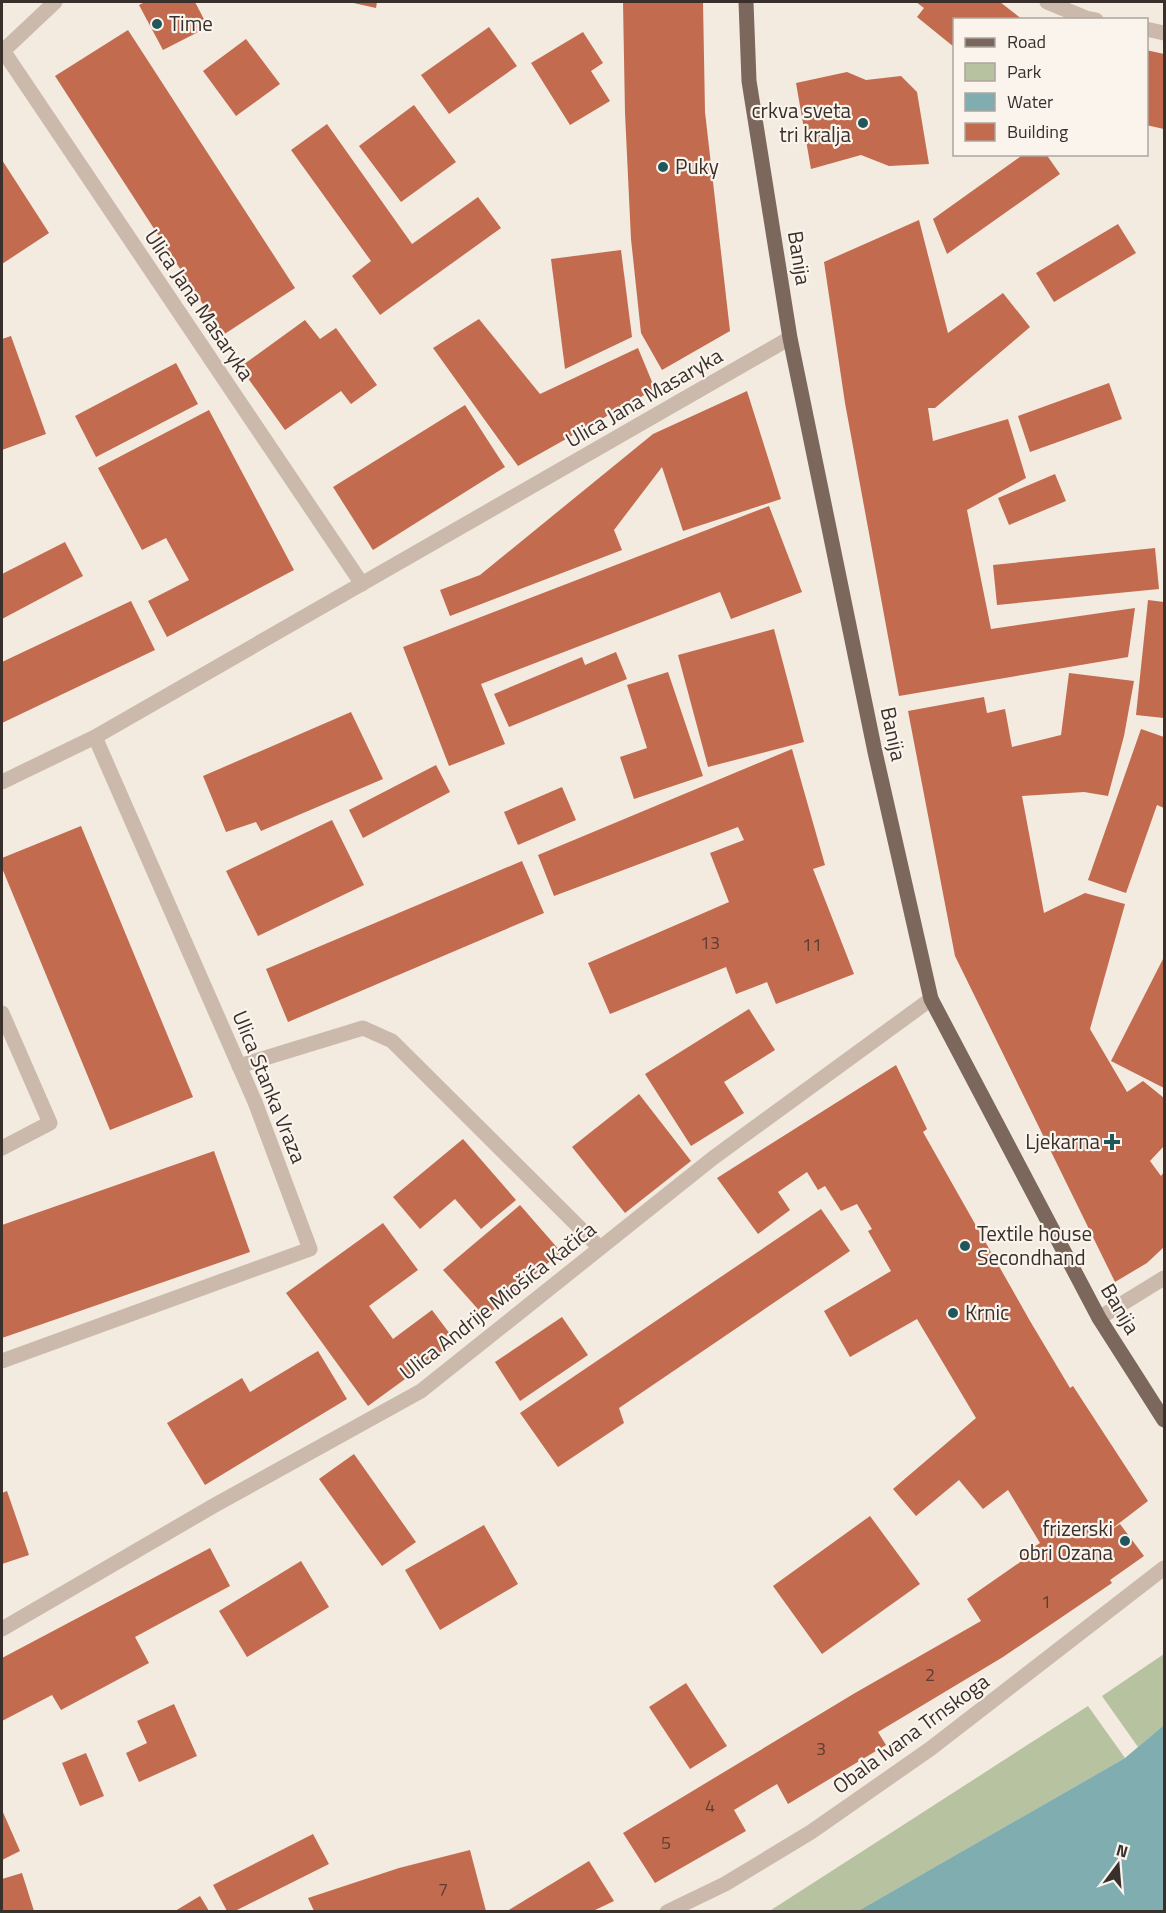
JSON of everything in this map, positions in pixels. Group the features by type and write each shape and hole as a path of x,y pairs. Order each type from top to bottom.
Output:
{"main road":[{"name":"Banija","path":"746,2 749,81 790,338 875,752 931,999 1099,1318 1164,1420"}],"street":[{"path":"2,51 55,2"},
{"path":"1047,2 1086,18"},
{"path":"1148,29 1164,33"},
{"name":"Ulica Jana Masaryka","path":"2,51 362,584"},
{"name":"Ulica Jana Masaryka","path":"95,737 790,338"},
{"path":"2,782 95,737"},
{"name":"Ulica Stanka Vraza","path":"2,1361 310,1249 255,1102 95,737"},
{"name":"Ulica Andrije Miošića Kačića","path":"2,1629 215,1505 421,1391 713,1158 931,999"},
{"path":"2,1017 50,1123 2,1148"},
{"path":"239,1066 363,1028 392,1041 600,1248"},
{"path":"1099,1318 1164,1278"},
{"name":"Obala Ivana Trnskoga","path":"667,1911 725,1884 820,1826 930,1749 1164,1568"}],"green space":[{"path":"1164,1654 1164,1725 1138,1747 1102,1696"},
{"path":"1088,1706 1125,1758 858,1911 768,1912"}],"water":[{"path":"1164,1725 1164,1911 858,1911 1125,1758"}],"building":[{"path":"145,2 195,2 208,27 163,50 139,5"},
{"path":"349,2 377,2 376,8"},
{"path":"623,2 703,2 705,112 730,331 662,370 641,333 631,239"},
{"path":"916,2 1000,2 1020,18 953,18 953,46 917,17 924,8"},
{"path":"489,27 517,66 449,114 421,75"},
{"path":"128,30 295,288 223,335 55,76"},
{"path":"583,32 603,63 591,71 610,101 570,125 531,63"},
{"path":"246,39 280,84 236,116 203,71"},
{"path":"1148,50 1164,54 1164,129 1148,125"},
{"name":"crkva sveta tri kralja","path":"847,72 866,80 901,76 917,92 929,164 889,166 861,155 811,169 796,83"},
{"path":"414,105 456,162 401,202 359,146"},
{"path":"327,124 412,244 478,197 501,228 380,315 352,276 371,261 291,150"},
{"path":"1021,156 1047,156 1060,174 947,254 933,219"},
{"path":"2,160 49,233 2,264"},
{"path":"919,220 948,333 1003,293 1030,327 935,408 928,408 933,441 1008,419 1026,478 967,510 991,629 1135,608 1128,657 899,696 845,403 824,262"},
{"path":"1118,224 1136,253 1054,302 1036,273"},
{"path":"621,250 632,337 565,369 551,259"},
{"path":"479,319 540,394 638,348 655,389 518,466 433,348"},
{"path":"305,320 320,339 336,328 377,385 351,404 341,391 285,430 240,367"},
{"path":"11,336 46,434 2,450 2,339"},
{"path":"176,363 198,404 96,457 75,416"},
{"path":"1109,383 1122,419 1030,452 1018,416"},
{"path":"747,391 781,499 683,531 662,467 614,530 622,550 450,616 440,590 480,575 653,434"},
{"path":"465,405 505,467 373,550 333,487"},
{"path":"209,410 294,570 167,637 148,601 189,580 166,538 142,550 98,468"},
{"path":"1055,474 1066,501 1009,525 998,498"},
{"path":"769,506 802,592 731,619 720,592 481,684 505,744 449,766 403,647"},
{"path":"65,542 83,576 2,619 2,574"},
{"path":"1155,548 1159,589 997,605 993,565"},
{"path":"1148,600 1164,602 1164,718 1136,715"},
{"path":"131,601 155,650 2,723 2,662"},
{"path":"774,629 804,742 708,767 678,655"},
{"path":"616,652 627,679 509,727 494,694 582,657 585,665"},
{"path":"668,672 703,776 634,799 620,757 647,748 627,685"},
{"path":"1069,673 1134,681 1124,736 1108,796 1084,792 1022,796 1044,913 1085,893 1125,904 1090,1029 1127,1092 1143,1081 1164,1098 1164,1146 1150,1161 1161,1176 1164,1172 1164,1247 1147,1263 1115,1282 955,956 908,711 984,697 987,713 1005,709 1012,747 1061,735"},
{"path":"351,712 383,779 261,831 256,822 226,832 203,776"},
{"path":"1141,729 1164,737 1164,808 1157,805 1126,893 1088,880"},
{"path":"792,749 825,865 813,869 854,974 776,1004 767,982 736,994 726,967 610,1014 588,963 729,902 710,853 744,840 738,827 554,896 538,855"},
{"path":"436,765 450,792 363,838 349,810"},
{"path":"562,787 576,820 518,845 504,812"},
{"path":"332,820 364,885 258,936 226,871"},
{"path":"81,826 193,1097 110,1130 2,868 2,858"},
{"path":"522,861 544,913 288,1022 266,969"},
{"path":"1164,957 1164,1088 1111,1061"},
{"path":"749,1009 775,1050 724,1082 744,1113 691,1146 645,1074"},
{"path":"896,1065 927,1129 923,1132 1030,1321 1070,1388 1073,1386 1148,1501 1105,1534 1120,1524 1144,1556 1110,1580 1112,1583 1003,1657 878,1732 886,1745 788,1804 777,1784 734,1810 746,1831 655,1883 623,1833 855,1693 981,1621 967,1599 1026,1558 1023,1554 1040,1543 1008,1490 983,1509 959,1480 916,1516 893,1489 976,1418 917,1319 850,1357 824,1311 891,1271 868,1231 872,1229 857,1204 841,1211 825,1186 818,1190 807,1172 778,1192 790,1210 758,1234 717,1178"},
{"path":"639,1094 691,1161 625,1213 572,1147"},
{"path":"463,1139 516,1200 481,1229 455,1199 420,1229 393,1197"},
{"path":"214,1151 250,1252 2,1338 2,1225"},
{"path":"520,1205 561,1252 485,1317 443,1270"},
{"path":"821,1209 850,1251 619,1408 624,1423 558,1467 520,1413"},
{"path":"383,1223 418,1270 369,1306 393,1339 432,1310 456,1342 368,1406 286,1293"},
{"path":"562,1317 588,1355 520,1401 495,1362"},
{"path":"318,1351 347,1399 205,1485 167,1423 242,1378 250,1392"},
{"path":"354,1454 416,1542 382,1566 319,1479"},
{"path":"7,1491 29,1555 2,1564 2,1493"},
{"path":"870,1516 920,1584 822,1654 773,1586"},
{"path":"484,1525 518,1584 440,1630 405,1570"},
{"path":"210,1548 230,1586 135,1637 149,1663 61,1710 52,1695 2,1721 2,1658"},
{"path":"301,1561 329,1607 247,1657 219,1611"},
{"path":"686,1683 727,1746 690,1769 649,1707"},
{"path":"174,1704 197,1756 139,1782 126,1753 147,1743 137,1721"},
{"path":"86,1753 104,1796 80,1806 62,1763"},
{"path":"2,1810 20,1851 2,1860"},
{"path":"313,1834 329,1864 235,1911 227,1911 213,1885"},
{"path":"470,1850 486,1911 314,1911 308,1898 399,1868"},
{"path":"589,1861 614,1901 593,1911 507,1911"},
{"path":"22,1873 34,1911 2,1911 2,1879"},
{"path":"200,1896 209,1911 175,1911"}],"place":[{"name":"Time","path":"157,24"},
{"name":"crkva sveta tri kralja","path":"863,123"},
{"name":"Puky","path":"663,167"},
{"name":"Ljekarna","path":"1112,1142"},
{"name":"Textile house Secondhand","path":"965,1246"},
{"name":"Krnic","path":"953,1313"},
{"name":"frizerski obri Ozana","path":"1125,1541"}]}
